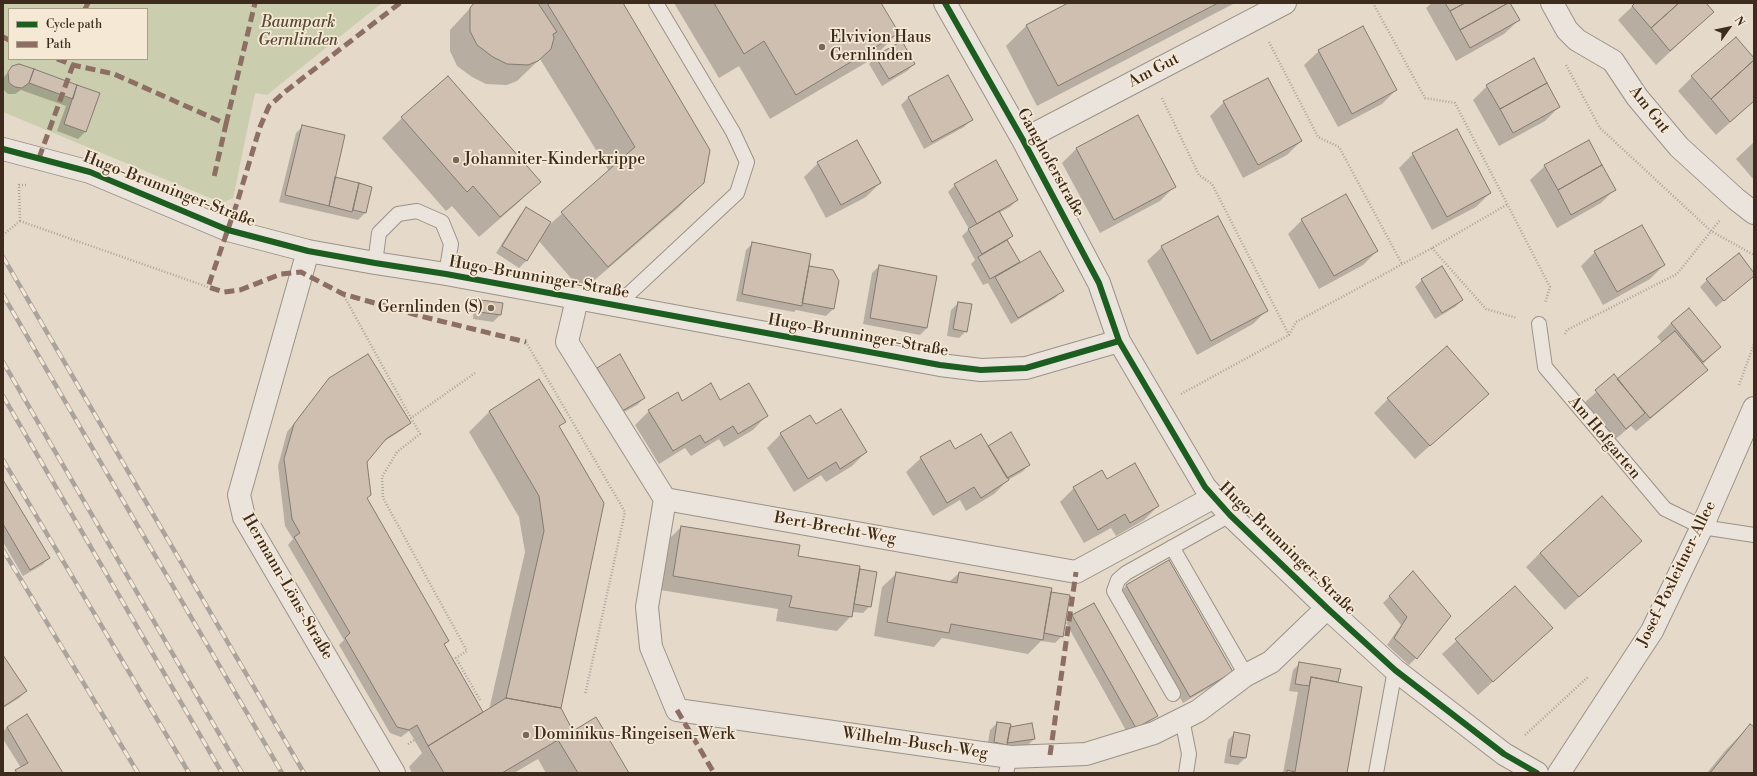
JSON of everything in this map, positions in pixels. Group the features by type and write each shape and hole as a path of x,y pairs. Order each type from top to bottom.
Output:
{"street":[{"name":"Ganghoferstraße","path":"945,3 1023,140 1099,283 1119,342"},
{"name":"Am Gut","path":"1023,140 1285,3"},
{"name":"Am Gut","path":"1552,3 1567,30 1577,40 1613,61 1636,97 1679,147 1736,199 1754,213"},
{"name":"Hugo-Brunninger-Straße","path":"3,149 90,172 228,230 308,251 446,274 940,365 981,370 1026,368 1119,342 1205,487 1230,515 1327,608 1395,670 1504,754 1537,773"},
{"name":"Hermann-Löns-Straße","path":"308,251 239,495 244,517 394,773"},
{"path":"577,299 567,342 665,499"},
{"name":"Josef-Poxleitner-Allee","path":"1559,773 1652,631 1702,527 1754,408"},
{"name":"Bert-Brecht-Weg","path":"665,499 1076,572 1214,497"},
{"name":"Wilhelm-Busch-Weg","path":"665,499 647,607 651,647 676,710 1008,765 1086,754 1154,734 1198,711 1246,675 1272,662 1327,608"}],"lane":[{"path":"617,305 737,193 747,162 733,132 656,3"},
{"path":"375,263 379,233 398,214 417,211 442,222 451,244 446,274"},
{"path":"1539,324 1545,367"},
{"name":"Am Hofgarten","path":"1545,367 1665,509 1702,527 1754,535"},
{"path":"1173,694 1114,592 1118,580 1126,573 1230,515"},
{"path":"1172,547 1246,675"},
{"path":"1376,773 1395,670"},
{"path":"1182,719 1189,754 1186,773"}],"path":[{"path":"1373,3 1425,98 1455,103 1508,204 1550,287 1539,324 1486,309 1432,248"},
{"path":"1256,18 1318,137 1339,147 1402,264"},
{"path":"1562,59 1600,128 1711,232 1754,255"},
{"path":"1151,73 1199,175 1212,184 1289,335"},
{"path":"20,221 19,185 32,185"},
{"path":"1545,367 1567,330 1677,274 1736,199"},
{"path":"1158,407 1289,335 1296,322 1432,248 1508,204"},
{"path":"3,235 20,221"},
{"path":"20,221 208,287"},
{"path":"344,294 420,434 397,452 382,477 383,498 467,651 456,658 480,700"},
{"path":"526,342 625,512 585,695"},
{"path":"1738,388 1754,344"},
{"path":"411,418 475,372"},
{"path":"1504,754 1594,670"}],"green space":[{"name":"Baumpark Gernlinden","path":"3,3 382,3 267,95 255,93 233,198 222,203 3,112"}],"building":[{"path":"474,3 538,3 557,32 553,34 554,38 551,49 538,61 528,65 507,64 493,57 477,45 470,31 470,8"},
{"path":"547,3 623,3 710,150 704,183 608,267 561,212 635,147"},
{"name":"Elvivion Haus Gernlinden","path":"714,3 881,3 899,33 796,95 764,41 744,54"},
{"path":"1068,3 1218,3 1058,86 1026,25"},
{"path":"1445,3 1465,3 1450,11"},
{"path":"1465,3 1508,3 1460,30 1450,11"},
{"path":"1510,3 1520,20 1470,48 1460,30"},
{"path":"1635,3 1679,3 1651,28 1632,6"},
{"path":"1679,3 1706,3 1714,12 1670,51 1651,28"},
{"path":"1363,26 1397,90 1352,114 1318,50"},
{"path":"1736,37 1754,58 1754,60 1711,99 1691,76"},
{"path":"902,41 915,64 889,79 875,56"},
{"path":"1534,58 1547,83 1500,109 1486,85"},
{"path":"1754,60 1754,101 1730,122 1711,99"},
{"path":"19,64 34,69 29,83 22,88 15,87 9,83 8,72 12,66"},
{"path":"34,69 77,85 73,99 29,83"},
{"path":"948,75 973,120 932,142 908,97"},
{"path":"448,76 541,182 500,217 473,186 467,192 401,117"},
{"path":"1268,78 1302,141 1258,165 1223,101"},
{"path":"1547,83 1560,107 1513,133 1500,109"},
{"path":"77,85 100,93 86,132 64,124"},
{"path":"1138,115 1176,187 1114,220 1076,148"},
{"path":"302,125 345,135 329,206 285,195"},
{"path":"1457,129 1491,193 1447,217 1412,153"},
{"path":"857,140 881,183 841,205 817,162"},
{"path":"1589,140 1602,165 1558,190 1544,165"},
{"path":"996,160 1018,200 977,224 954,184"},
{"path":"1602,165 1616,190 1571,215 1558,190"},
{"path":"335,177 359,183 352,212 329,206"},
{"path":"359,183 372,187 366,213 353,210"},
{"path":"1346,194 1378,251 1334,276 1301,219"},
{"path":"526,207 551,222 527,261 502,246"},
{"path":"999,211 1013,236 982,254 968,229"},
{"path":"1218,216 1268,311 1211,341 1161,246"},
{"path":"1642,225 1665,265 1617,292 1594,251"},
{"path":"1007,240 1020,262 990,279 978,257"},
{"path":"752,242 811,254 802,306 742,294"},
{"path":"1040,251 1064,291 1018,318 995,277"},
{"path":"1739,253 1754,273 1754,276 1724,301 1706,279"},
{"path":"879,265 937,276 927,328 870,318"},
{"path":"809,266 833,270 839,281 834,309 802,303"},
{"path":"1442,266 1463,300 1442,313 1421,279"},
{"name":"Gernlinden (S)","path":"481,300 503,303 501,315 479,312"},
{"path":"958,302 972,304 967,332 953,329"},
{"path":"1689,308 1721,347 1703,362 1671,323"},
{"path":"1675,331 1708,370 1650,418 1617,379"},
{"path":"1447,346 1489,394 1430,446 1387,398"},
{"path":"368,354 411,423 386,439 367,462 371,495 367,498 449,641 444,644 483,712 428,746 417,725 409,730 397,727 345,638 350,633 294,537 300,533 292,519 284,459 294,424 329,378"},
{"path":"620,354 645,398 622,411 597,368"},
{"path":"1614,374 1645,413 1626,429 1595,390"},
{"path":"539,379 566,422 559,426 604,503 561,708 506,698 544,531 539,496 489,411"},
{"path":"711,383 720,400 749,383 768,416 738,434 733,426 705,443 700,435 673,451 648,410 678,392 682,401"},
{"path":"841,409 867,452 840,469 836,462 808,479 780,433 810,415 816,424"},
{"path":"1011,432 1030,465 1007,478 988,446"},
{"path":"981,434 1009,480 981,498 974,487 947,503 920,457 950,440 955,449"},
{"path":"1135,463 1159,506 1130,523 1125,514 1098,530 1073,487 1102,470 1107,479"},
{"path":"3,480 50,558 30,570 3,524"},
{"path":"1602,496 1642,541 1579,597 1540,553"},
{"path":"681,526 800,545 798,556 860,566 852,617 789,607 792,596 673,576"},
{"path":"1169,560 1233,672 1190,697 1126,585"},
{"path":"860,569 877,572 871,607 854,604"},
{"path":"1413,571 1451,616 1417,659 1394,638 1407,617 1389,596"},
{"path":"896,572 957,583 959,572 1052,588 1043,640 951,624 949,633 887,622"},
{"path":"1515,586 1553,628 1493,682 1455,639"},
{"path":"1051,592 1070,595 1063,637 1044,633"},
{"path":"1094,603 1158,716 1136,728 1072,615"},
{"path":"3,655 27,691 3,707"},
{"path":"1299,662 1341,669 1338,682 1311,677 1309,686 1295,684"},
{"path":"1311,677 1362,687 1347,773 1287,773 1287,770 1295,772"},
{"name":"Dominikus-Ringeisen-Werk","path":"506,698 561,708 573,731 596,717 629,773 578,773 558,740 502,773 444,773 428,746"},
{"path":"27,714 63,773 17,773 15,770 28,763 7,727"},
{"path":"997,722 1011,724 1007,745 994,742"},
{"path":"1032,723 1035,739 1007,743 1010,727"},
{"path":"1750,724 1754,727 1754,773 1710,773"},
{"path":"1234,732 1250,735 1246,758 1230,756"}],"railway":[{"path":"3,257 304,773"},
{"path":"3,295 282,773"},
{"path":"3,362 242,773"},
{"path":"3,396 222,773"},
{"path":"3,460 189,773"},
{"path":"3,550 138,773"}],"marked path":[{"path":"86,8 88,3"},
{"path":"226,124 255,3"},
{"path":"400,3 286,91 269,106 260,127 237,203 208,287 224,292 240,290 281,274 301,272 343,294 420,316 526,342"},
{"path":"3,37 8,40"},
{"path":"60,60 73,65 114,74 226,124 214,177"},
{"path":"39,158 73,65"},
{"path":"1050,755 1076,572"},
{"path":"677,710 714,773"}],"cycle path":[{"path":"945,3 1023,140 1099,283 1119,341 1205,487 1230,515 1327,608 1395,670 1504,754 1537,773"},
{"path":"3,149 90,172 228,230 308,251 446,274 940,365 981,370 1026,368 1119,341"}],"place":[{"name":"Elvivion Haus Gernlinden","path":"822,47"},
{"name":"Johanniter-Kinderkrippe","path":"456,160"},
{"name":"Gernlinden (S)","path":"491,308"},
{"name":"Dominikus-Ringeisen-Werk","path":"526,735"}]}
